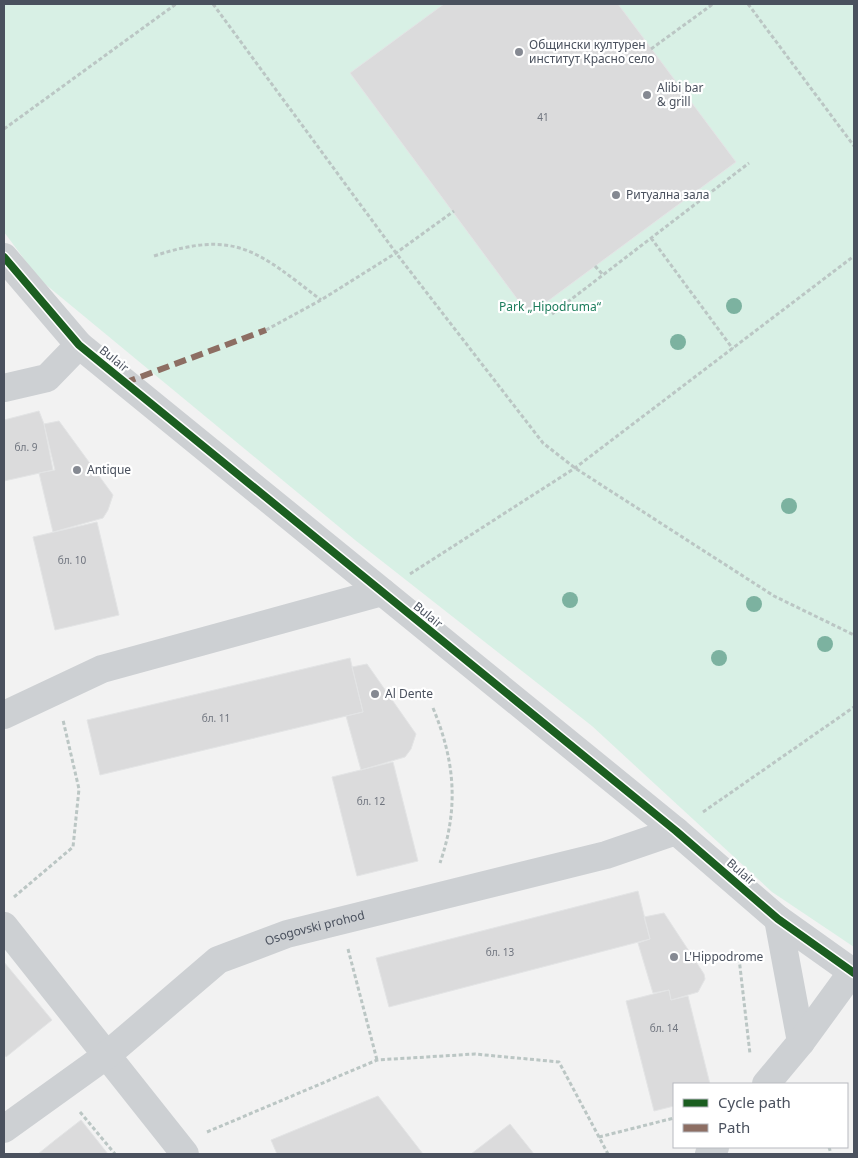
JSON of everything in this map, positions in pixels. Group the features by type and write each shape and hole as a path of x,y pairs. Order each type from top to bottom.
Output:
{"street":[{"name":"Bulair","path":"4,257 79,345 676,831 778,919 853,973"},
{"path":"4,388 47,378 79,345"},
{"path":"4,715 102,669 382,592"},
{"name":"Osogovski prohod","path":"4,1129 107,1055 218,960 287,934 606,855 676,831"},
{"path":"778,919 801,1042"},
{"path":"4,926 182,1149"},
{"path":"767,1083 801,1042 853,973"}],"path":[{"path":"4,129 176,4"},
{"path":"214,4 396,253 543,443 575,468 774,596 854,636"},
{"path":"651,49 713,4"},
{"path":"748,4 854,146"},
{"path":"552,314 749,163"},
{"path":"696,191 703,199"},
{"path":"266,330 321,300 396,253 454,211"},
{"path":"651,238 733,349"},
{"path":"154,256 182,247 213,243 244,248 276,266 321,300"},
{"path":"382,592 575,468 854,256"},
{"path":"595,266 604,275"},
{"path":"11,899 73,847 79,789 56,691"},
{"path":"676,831 854,707"},
{"path":"409,904 426,887 438,869 447,844 452,798 449,753 433,708"},
{"path":"340,921 377,1060"},
{"path":"739,958 750,1055"},
{"path":"182,1149 377,1060 476,1054 559,1062 608,1154"},
{"path":"60,1088 115,1154"},
{"path":"599,1137 673,1118"}],"green space":[{"name":"Park „Hipodruma“","path":"4,4 854,4 854,947 772,892 592,726 355,540 39,279 4,232"}],"building":[{"path":"444,4 618,4 736,162 529,315 350,73"},
{"path":"39,411 44,424 53,470 4,481 4,420"},
{"path":"59,421 113,495 103,518 53,532 39,473 55,470 44,424"},
{"path":"97,522 119,615 55,630 33,537"},
{"path":"350,658 363,712 100,775 87,720"},
{"path":"367,664 416,734 411,749 405,757 361,770 346,716 363,712 352,667"},
{"path":"393,762 418,861 357,876 332,777"},
{"path":"638,891 650,939 389,1007 376,958"},
{"path":"664,913 704,974 705,979 698,992 671,1000 669,990 653,993 638,943 650,939 644,917"},
{"path":"4,962 52,1020 6,1057 4,1054"},
{"path":"669,990 671,1000 688,996 710,1083 673,1083 673,1106 654,1111 626,1001"},
{"path":"378,1096 423,1154 277,1154 271,1140"},
{"path":"81,1120 108,1154 38,1154 54,1141"},
{"path":"510,1124 534,1154 471,1154"}],"marked path":[{"path":"124,383 266,330"}],"cycle path":[{"path":"4,257 79,345 676,831 778,919 854,973"}],"place":[{"name":"Общински културен институт Красно село","path":"519,52"},
{"name":"Alibi bar & grill","path":"647,95"},
{"name":"Ритуална зала","path":"616,195"},
{"name":"Antique","path":"77,470"},
{"name":"Al Dente","path":"375,694"},
{"name":"L'Hippodrome","path":"674,957"}]}
